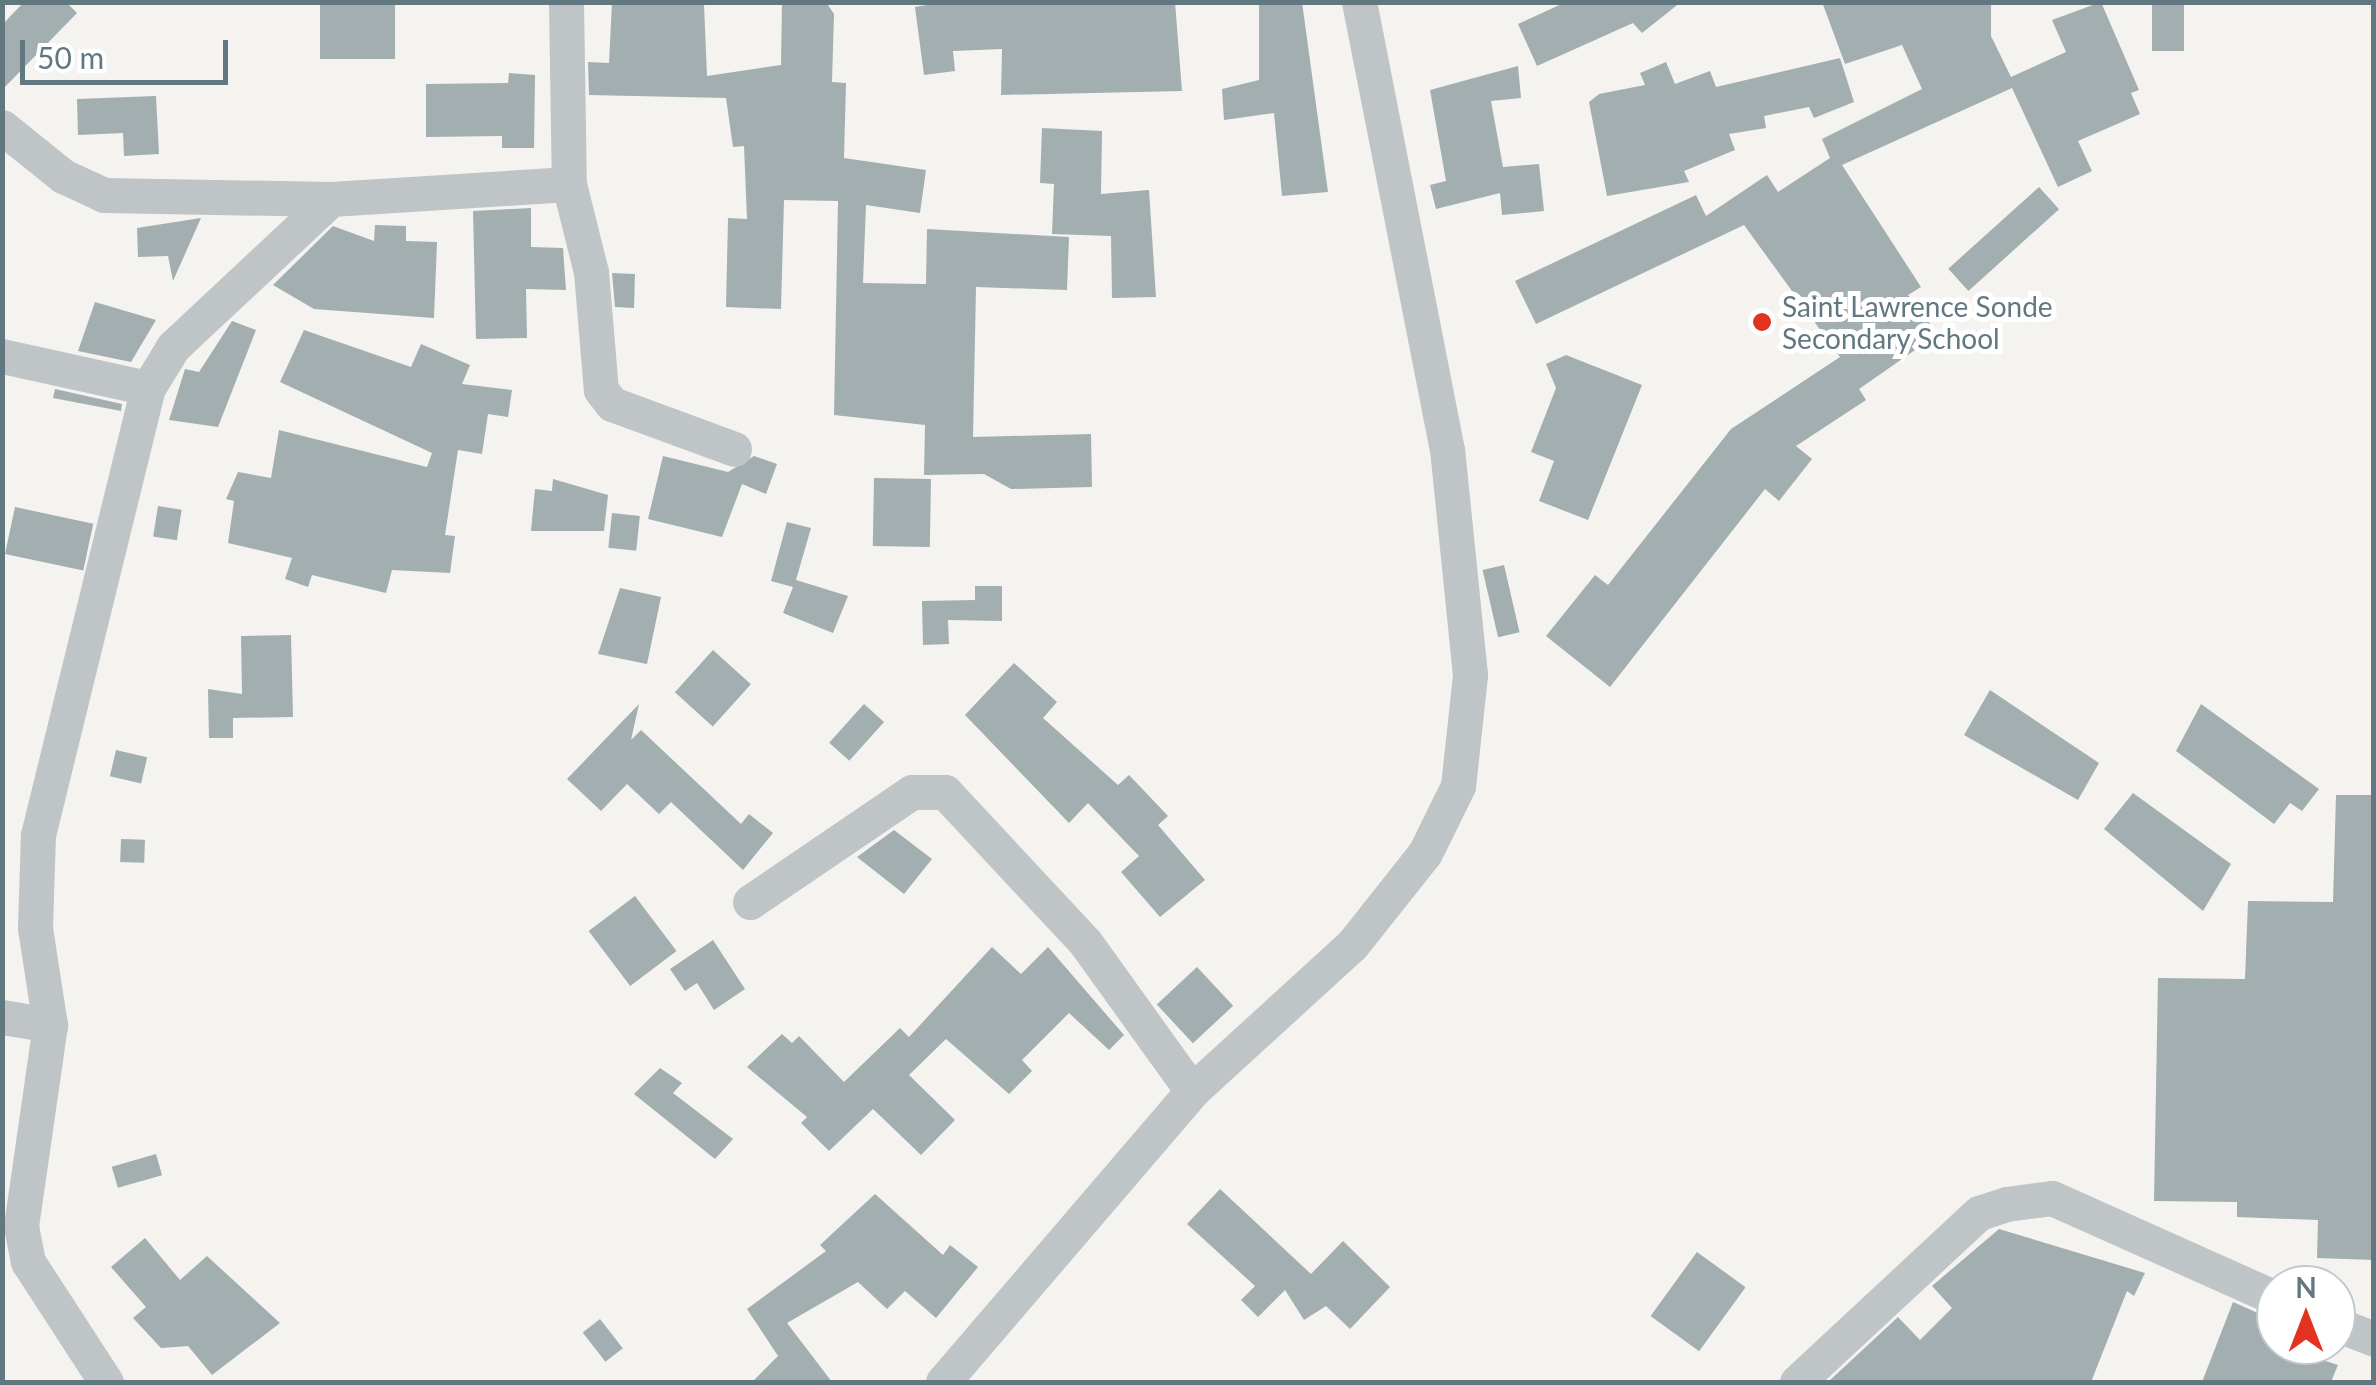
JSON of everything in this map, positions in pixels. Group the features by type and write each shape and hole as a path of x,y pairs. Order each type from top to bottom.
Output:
{"street":[{"path":"566,2 569,184 590,272 601,390 612,404 734,449"},
{"path":"942,1382 1192,1091 1352,945 1401,884 1458,786 1470,736 1447,450 1359,2"},
{"path":"2,127 63,176 104,195 332,199 569,184"},
{"path":"106,1382 24,1248 50,1025 35,928 38,835 148,388 173,348 332,199"},
{"path":"2,356 148,388"},
{"path":"750,902 912,792 945,792 1086,942 1192,1091"},
{"path":"2,1018 50,1025"},
{"path":"1797,1382 1979,1214 2006,1204 2052,1198 2256,1289"}],"building":[{"path":"24,2 66,2 77,13 2,90 2,25"},
{"path":"320,2 395,2 395,59 320,59"},
{"path":"612,2 704,4 707,76 781,65 782,2 826,2 834,14 832,82 846,83 844,158 926,170 920,213 866,205 863,283 926,284 927,229 1069,237 1067,290 976,287 973,437 1091,434 1092,487 1011,489 984,474 924,475 925,425 834,415 838,201 784,200 781,309 726,307 728,218 747,219 744,146 733,147 726,98 589,95 588,62 609,63"},
{"path":"944,2 1175,2 1182,91 1001,95 1002,49 953,51 955,71 924,75 915,7"},
{"path":"1259,2 1302,2 1328,192 1282,196 1274,113 1224,120 1222,89 1259,80"},
{"path":"1566,2 1681,2 1642,33 1633,23 1537,66 1518,24"},
{"path":"1822,2 1991,2 1991,36 2011,77 2066,52 2052,20 2101,2 2139,90 2131,93 2140,114 2078,141 2092,171 2058,187 2012,88 1842,165 1921,287 1908,295 1938,334 1859,389 1866,400 1796,446 1812,459 1779,501 1765,489 1610,687 1546,636 1595,575 1608,585 1731,429 1840,357 1744,225 1536,324 1515,281 1696,195 1706,216 1767,175 1778,192 1830,158 1822,139 1922,89 1902,45 1845,64"},
{"path":"2152,2 2184,2 2184,51 2152,51"},
{"path":"1840,58 1854,102 1814,118 1809,107 1764,116 1766,128 1729,134 1735,150 1684,171 1689,182 1607,196 1589,102 1599,94 1645,85 1640,73 1666,62 1675,84 1710,71 1716,87"},
{"path":"1518,66 1521,98 1491,101 1503,167 1539,164 1544,211 1502,215 1500,193 1436,209 1430,185 1446,181 1430,90"},
{"path":"509,73 535,75 534,148 502,148 502,136 426,137 426,84 508,83"},
{"path":"156,96 159,154 124,156 123,133 78,135 77,99"},
{"path":"1042,128 1102,131 1101,194 1149,190 1156,297 1112,298 1111,236 1052,234 1054,184 1040,183"},
{"path":"2039,187 2059,209 1968,291 1948,269"},
{"path":"531,208 531,247 563,248 566,290 526,289 527,338 476,339 473,211"},
{"path":"201,218 173,281 168,256 138,257 137,228"},
{"path":"375,225 406,226 406,241 437,242 434,318 314,309 273,285 333,226 374,241"},
{"path":"612,273 635,274 634,308 615,307"},
{"path":"95,302 156,320 131,362 78,351"},
{"path":"232,321 256,330 218,427 169,420 185,369 199,372"},
{"path":"304,330 411,367 421,344 470,365 462,384 512,390 508,417 488,414 482,454 458,450 445,535 455,536 450,573 392,570 386,593 312,575 308,587 285,579 292,558 228,543 234,501 226,499 238,472 271,478 279,430 427,467 432,453 280,382"},
{"path":"1566,355 1642,385 1588,520 1539,501 1554,461 1531,452 1556,388 1546,364"},
{"path":"55,389 122,404 121,411 53,398"},
{"path":"663,456 728,472 754,456 777,464 766,494 742,484 722,537 648,519"},
{"path":"874,478 931,479 930,547 873,546"},
{"path":"553,479 608,495 604,531 531,531 535,489 552,491"},
{"path":"158,506 182,510 177,540 153,537"},
{"path":"15,507 93,524 83,571 5,554"},
{"path":"612,513 640,516 636,551 608,548"},
{"path":"787,522 811,528 796,580 848,596 833,633 783,613 793,587 771,581"},
{"path":"1504,565 1520,632 1498,637 1483,570"},
{"path":"975,586 1002,586 1002,621 948,620 949,644 923,645 922,601 975,600"},
{"path":"620,588 661,597 647,664 598,654"},
{"path":"291,635 293,717 233,718 233,738 209,738 208,689 242,694 241,636"},
{"path":"713,650 751,684 713,726 675,692"},
{"path":"1014,663 1057,702 1043,718 1118,785 1129,775 1168,816 1158,825 1205,880 1160,917 1121,872 1139,856 1088,803 1069,823 965,715"},
{"path":"1990,690 2099,763 2078,800 1964,735"},
{"path":"639,704 631,740 641,730 741,824 749,814 773,833 743,870 671,802 659,814 627,784 601,811 567,779"},
{"path":"864,704 884,722 849,761 829,743"},
{"path":"2201,704 2319,789 2302,811 2290,803 2274,824 2176,751"},
{"path":"116,750 147,757 141,784 110,776"},
{"path":"2133,793 2231,864 2203,911 2104,829"},
{"path":"2336,795 2374,795 2374,1260 2317,1258 2318,1220 2237,1217 2237,1202 2154,1201 2158,978 2245,979 2248,901 2333,902"},
{"path":"894,830 932,859 904,894 857,857"},
{"path":"121,839 145,840 144,863 120,862"},
{"path":"635,896 677,951 630,986 589,931"},
{"path":"713,940 745,989 714,1010 697,983 685,991 670,969"},
{"path":"992,947 1021,974 1048,947 1124,1035 1109,1050 1069,1013 1022,1060 1032,1071 1009,1094 946,1039 909,1075 955,1120 921,1155 873,1109 829,1151 801,1123 807,1117 747,1067 782,1034 792,1043 799,1036 844,1082 900,1028 909,1037"},
{"path":"1197,967 1233,1006 1193,1043 1157,1005"},
{"path":"660,1068 682,1083 673,1093 733,1139 715,1159 634,1094"},
{"path":"156,1154 162,1175 118,1188 112,1167"},
{"path":"1220,1189 1311,1274 1343,1241 1390,1287 1350,1329 1326,1306 1304,1320 1285,1290 1258,1317 1241,1300 1255,1286 1187,1224"},
{"path":"875,1194 943,1255 950,1245 978,1267 936,1318 905,1291 887,1309 858,1282 787,1323 832,1382 752,1382 778,1356 747,1309 826,1251 820,1245"},
{"path":"1999,1229 2145,1273 2134,1296 2127,1291 2091,1382 1828,1382 1898,1317 1920,1340 1952,1308 1932,1286"},
{"path":"145,1238 180,1280 207,1256 280,1323 212,1375 188,1346 161,1348 133,1318 146,1307 111,1267"},
{"path":"1697,1252 1746,1287 1699,1351 1651,1316"},
{"path":"2233,1302 2256,1312 2256,1365 2338,1365 2331,1382 2202,1382"},
{"path":"600,1319 623,1348 605,1362 583,1333"}],"place":[{"name":"Saint Lawrence Sonde Secondary School","path":"1762,322"}]}
